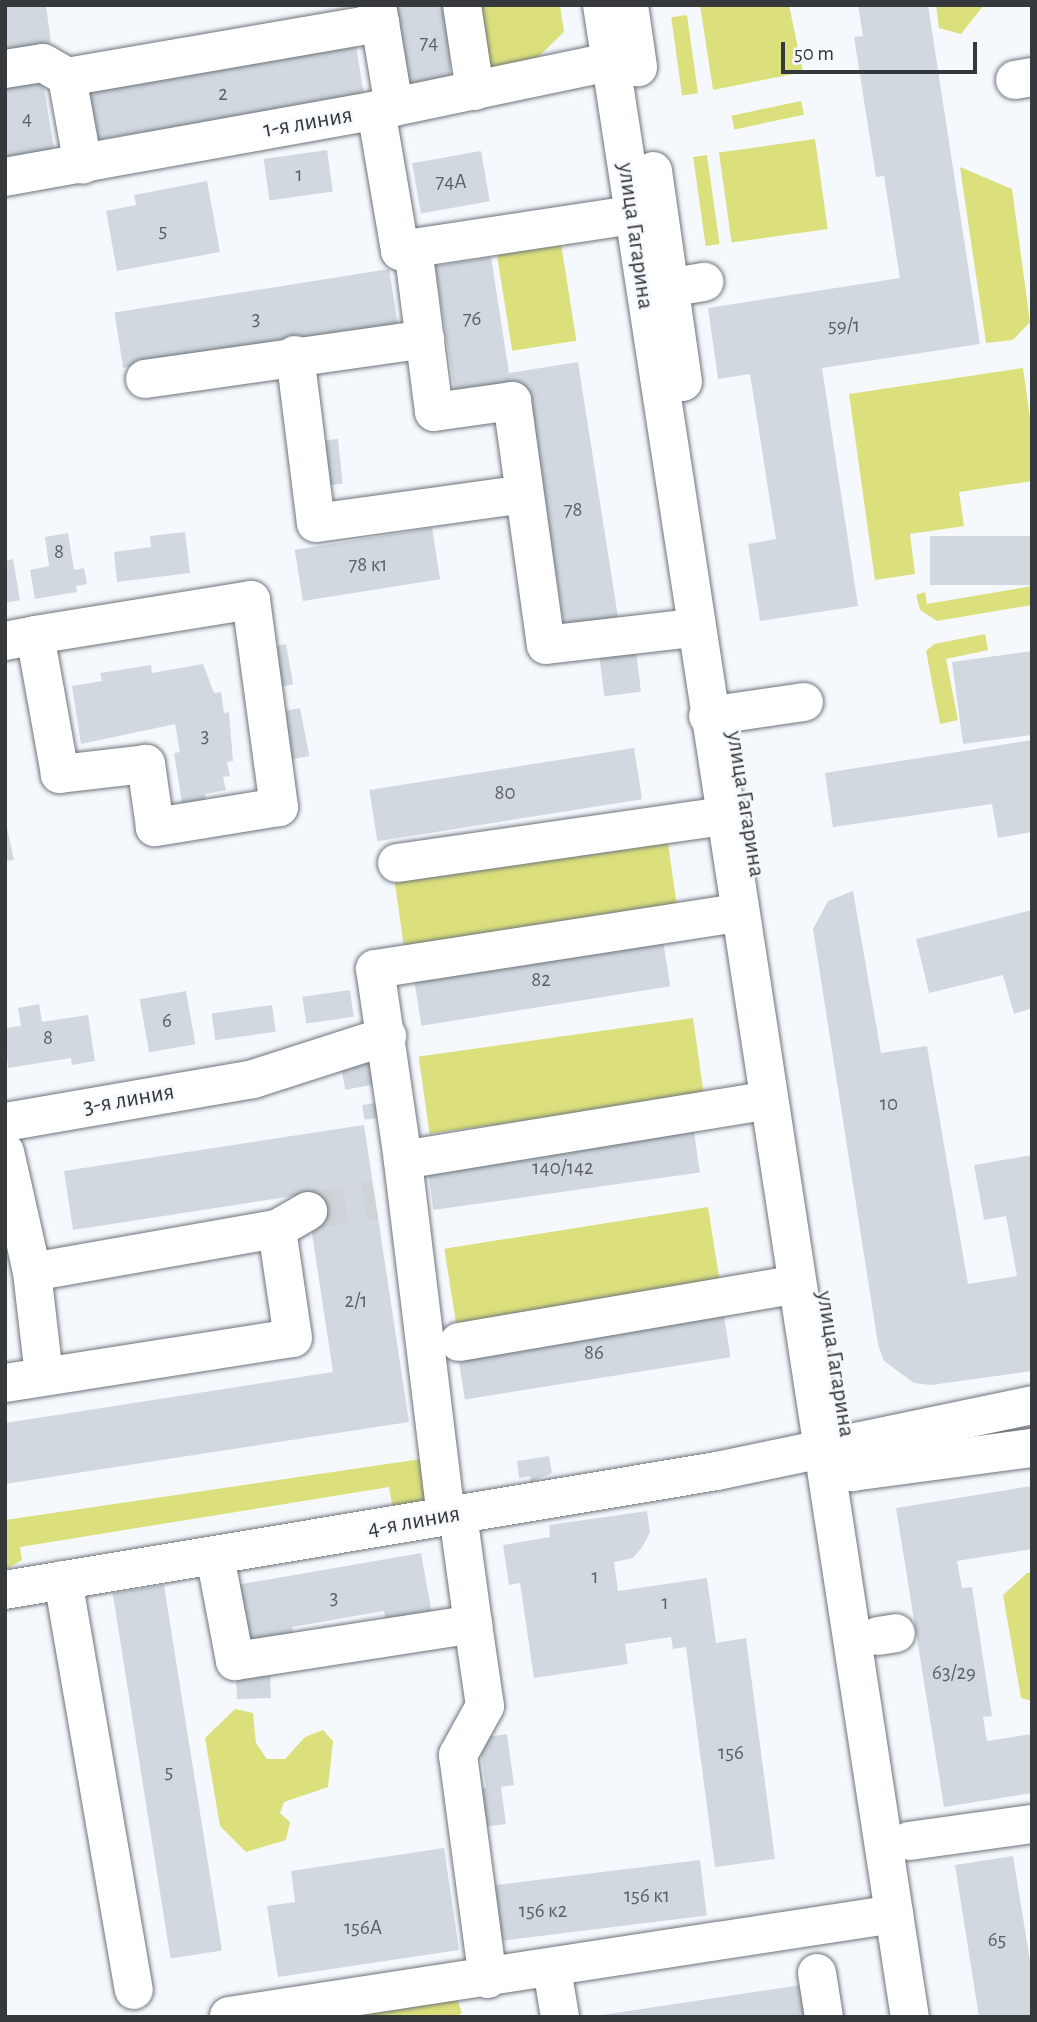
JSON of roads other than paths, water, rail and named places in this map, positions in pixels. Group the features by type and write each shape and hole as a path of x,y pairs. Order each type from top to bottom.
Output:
{"main road":[{"path":"462,5 475,91"},
{"name":"улица Гагарина","path":"602,5 694,628 719,714 840,1455 894,1914 910,2017"},
{"name":"улица Гагарина","path":"629,5 687,285 719,714 724,816 738,914 797,1283 887,1635 909,1841 935,2017"},
{"path":"5,69 43,63 68,77 378,14 400,251 632,215"},
{"name":"1-я линия","path":"5,177 385,109 610,62"},
{"path":"68,77 83,165"},
{"path":"413,248 434,412 513,401 546,645 694,628"},
{"path":"145,379 295,355 425,339"},
{"path":"295,355 316,523 524,494"},
{"path":"251,600 279,807 155,827 146,764 60,774 20,638 251,600"},
{"path":"719,714 804,702"},
{"path":"397,863 724,816"},
{"path":"488,1979 458,1755 485,1706 473,1624 395,1185 387,1035 375,969 738,914"},
{"name":"3-я линия","path":"5,1122 253,1079 387,1035"},
{"path":"395,1185 768,1100"},
{"path":"7,1165 32,1272 44,1375"},
{"path":"5,1383 293,1338 293,1220 32,1272"},
{"path":"459,1342 797,1283"},
{"path":"840,1455 1032,1405"},
{"path":"840,1455 1032,1448"},
{"name":"4-я линия","path":"5,1590 840,1455"},
{"path":"215,1556 235,1661 473,1624"},
{"path":"63,1580 134,1990"},
{"path":"909,1841 1032,1824"},
{"path":"229,2016 488,1979 894,1914"},
{"path":"552,1969 560,2017"},
{"path":"817,1973 824,2017"}],"tunnel":[{"path":"308,1211 375,1200"}]}
